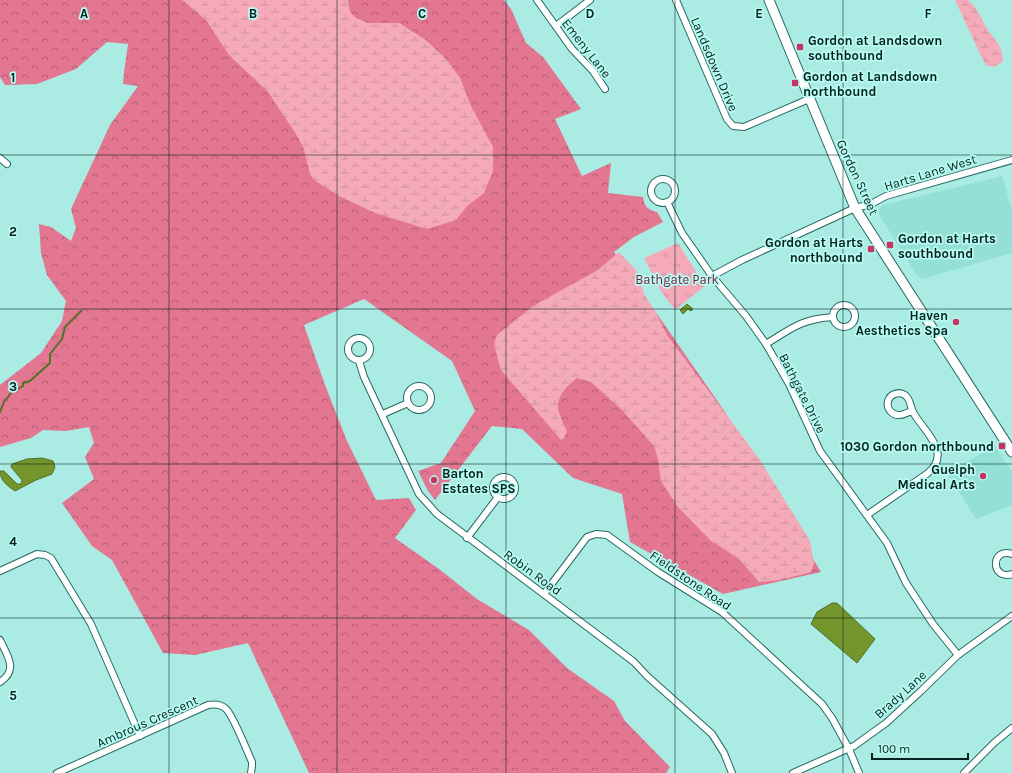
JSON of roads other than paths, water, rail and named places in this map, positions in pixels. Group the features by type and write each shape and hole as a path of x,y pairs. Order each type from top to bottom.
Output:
{"main road":[{"name":"Gordon Street","path":"769,0 855,208 1012,452"}],"street":[{"name":"Emeny Lane","path":"537,0 572,49 593,71 605,89"},
{"path":"556,26 590,0"},
{"name":"Landsdown Drive","path":"676,0 727,119 733,126 744,127 809,99"},
{"path":"0,158 7,164"},
{"name":"Harts Lane West","path":"712,276 742,260 855,208 871,204 886,196 1012,160"},
{"name":"Bathgate Drive","path":"667,202 682,233 712,276 746,316 766,344 790,384 820,451 887,543 910,589 933,624 958,655"},
{"path":"766,344 788,330 807,321 817,318 833,317"},
{"name":"Robin Road","path":"359,361 364,377 383,414 419,494 437,514 634,662 647,676 712,734 724,754 732,773"},
{"path":"383,414 408,403"},
{"path":"867,515 928,473 935,465 938,455 936,445 912,411"},
{"path":"467,538 498,497"},
{"name":"Fieldstone Road","path":"544,594 587,537 596,534 606,535 658,572 722,612 822,704 832,718 849,749 859,773"},
{"path":"1012,554 1007,552 1000,554 996,560 996,568 1002,574 1012,574"},
{"path":"0,571 38,554 45,555 50,558 91,624 140,736"},
{"name":"Brady Lane","path":"794,773 849,749 886,723 958,655 1012,616"},
{"path":"0,640 11,665 8,676 0,682"},
{"name":"Ambrous Crescent","path":"57,773 208,705 219,705 227,709 252,762 251,773"},
{"path":"964,773 982,754 1011,730"}],"waterway":[{"path":"0,412 4,402 11,393 23,386 23,383 30,381 50,363 50,354 62,339 65,327 81,311"}],"place":[{"name":"Gordon at Landsdown southbound","path":"800,47"},
{"name":"Gordon at Landsdown northbound","path":"795,83"},
{"name":"Gordon at Harts southbound","path":"890,245"},
{"name":"Gordon at Harts northbound","path":"871,249"},
{"name":"Haven Aesthetics Spa","path":"956,322"},
{"name":"1030 Gordon northbound","path":"1002,446"},
{"name":"Guelph Medical Arts","path":"983,476"},
{"name":"Barton Estates SPS","path":"434,480"}],"park label":[{"name":"Bathgate Park","path":"677,279"}]}
